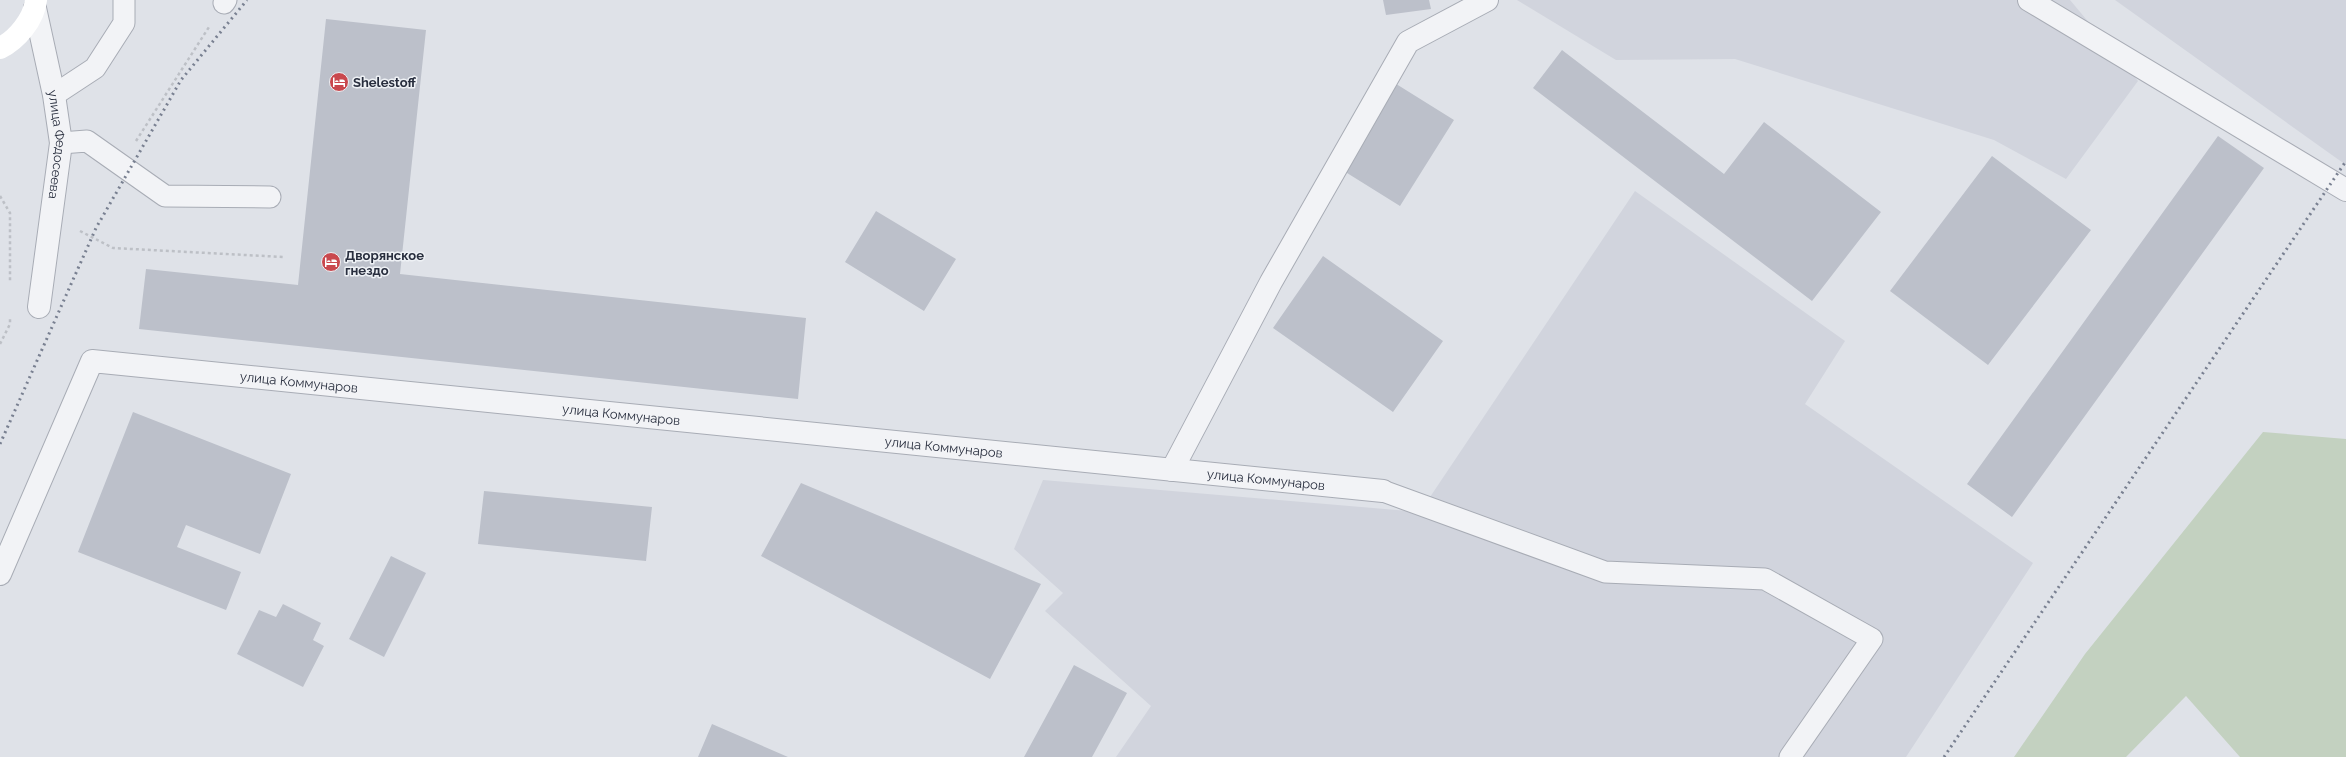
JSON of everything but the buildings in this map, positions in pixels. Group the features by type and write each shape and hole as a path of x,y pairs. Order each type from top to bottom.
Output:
{"street":[{"path":"1172,470 1271,282 1408,42 1487,0"},
{"path":"2029,0 2346,190"},
{"name":"улица Федосеева","path":"35,4 54,95 61,143 39,307"},
{"path":"0,48 23,29 35,4"},
{"name":"улица Коммунаров","path":"0,574 92,361 1383,491"}],"lane":[{"path":"54,95 95,68 124,23 124,0"},
{"path":"61,143 87,141 165,196 270,197"},
{"path":"1383,491 1605,572 1765,579 1872,639 1790,757"}],"path":[{"path":"121,165 225,1"},
{"path":"0,196 10,213 10,288"},
{"path":"51,215 113,248 283,257"},
{"path":"0,344 10,324 10,310"}],"shaded area":[{"path":"1517,0 2070,0 2138,81 2066,179 1994,140 1735,59 1616,60"},
{"path":"2115,0 2346,0 2346,165"},
{"path":"1635,191 1845,341 1805,404 2033,563 1906,757 1116,757 1151,706 1045,611 1063,593 1014,549 1043,480 1420,512"}],"green space":[{"path":"2263,432 2346,439 2346,757 2240,757 2186,696 2126,757 2014,757 2085,654"}],"railway":[{"path":"0,444 96,228 181,80 247,0"},
{"path":"1944,757 2346,161"}],"place":[{"name":"Shelestoff","path":"339,82"},
{"name":"Дворянское гнездо","path":"331,262"}]}
